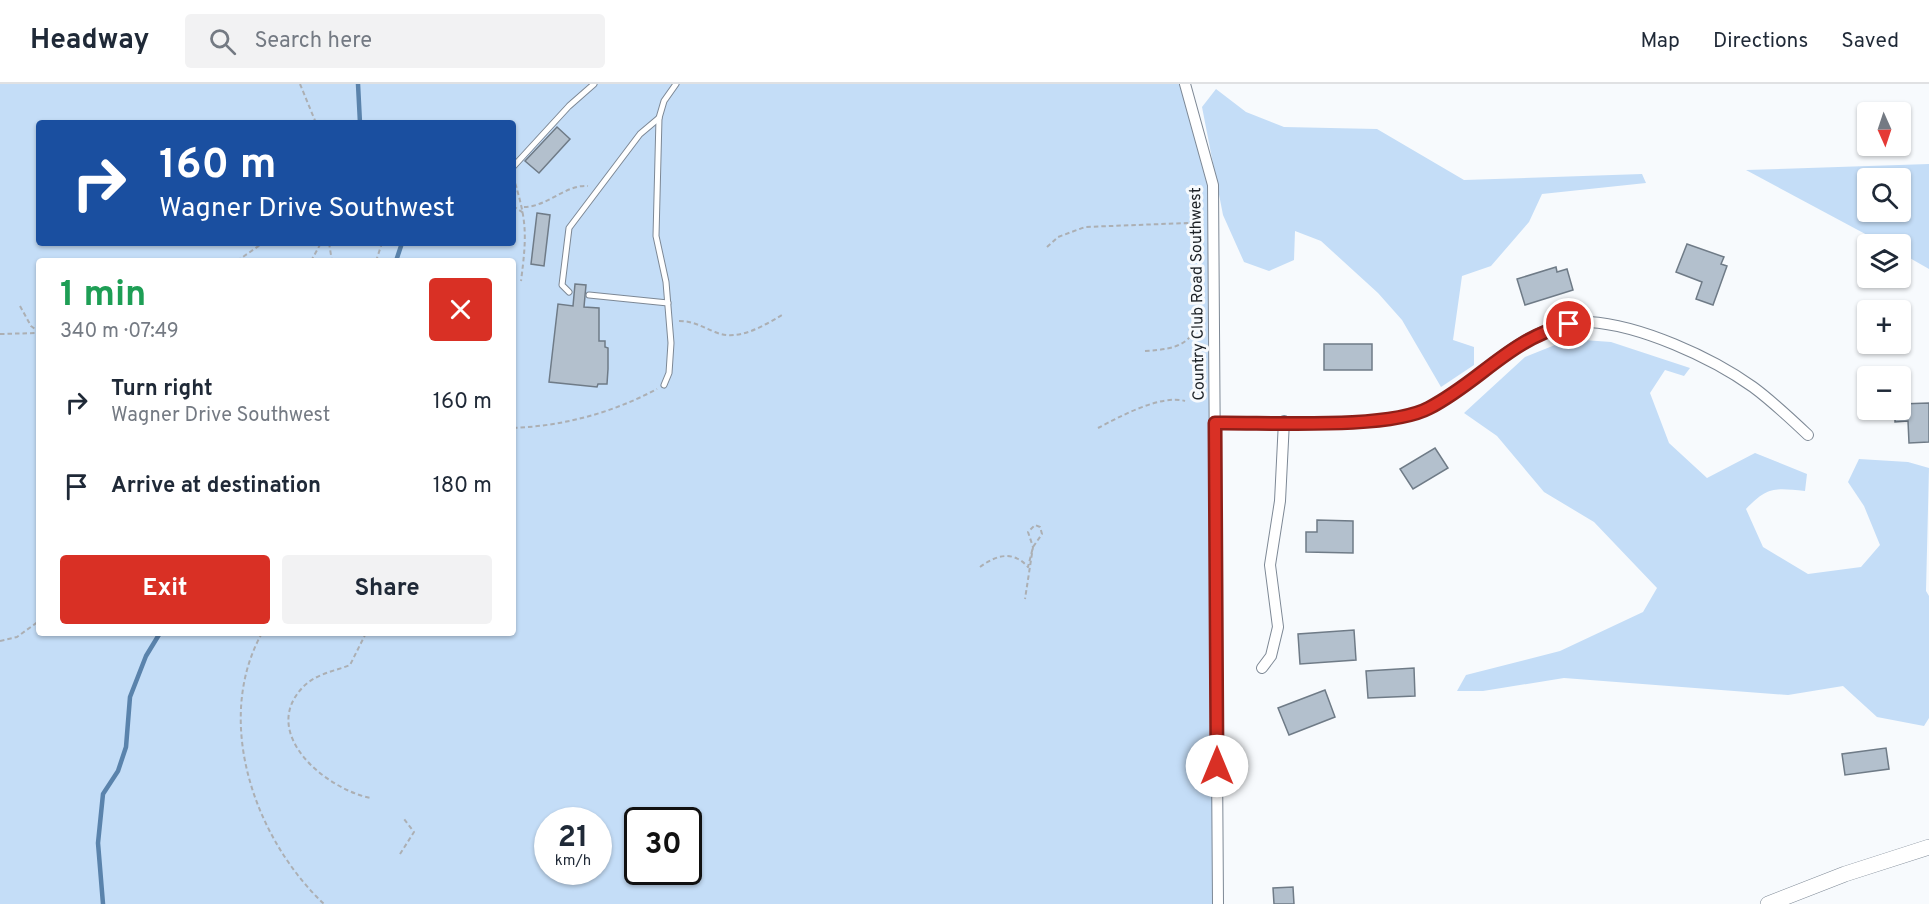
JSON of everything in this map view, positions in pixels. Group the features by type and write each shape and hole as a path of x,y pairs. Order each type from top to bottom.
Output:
{"street":[{"name":"Country Club Road Southwest","path":"1185,84 1213,185 1218,904"},
{"path":"1215,423 1345,421 1408,415 1437,403 1530,338 1569,324 1589,322 1628,330 1666,343 1722,368 1754,388 1808,435"},
{"path":"1262,668 1276,642 1278,627 1270,565 1280,501 1284,421"},
{"path":"1768,904 1845,874 1929,847"}],"lane":[{"path":"516,164 569,106 594,84"},
{"path":"664,385 669,373 670,321 656,236 659,118 664,101 676,84"},
{"path":"569,292 562,285 569,228 596,189 640,134 659,118"},
{"path":"589,295 668,303"}],"path":[{"path":"300,84 315,120"},
{"path":"516,184 525,214 525,243 520,281"},
{"path":"524,207 548,201 584,185 596,189"},
{"path":"516,208 525,214"},
{"path":"1047,247 1072,230 1105,225 1187,223 1198,229 1201,240"},
{"path":"241,258 258,246"},
{"path":"1145,351 1167,350 1187,340 1198,323 1201,305"},
{"path":"20,306 31,326 36,330"},
{"path":"670,321 692,322 718,334 738,335 782,315"},
{"path":"0,334 36,332"},
{"path":"516,428 571,421 638,399 664,385"},
{"path":"1098,428 1118,417 1169,399 1185,401"},
{"path":"1025,599 1028,567 1033,547 1042,534 1040,527 1035,525 1028,532 1033,547"},
{"path":"980,567 993,558 1005,556 1020,560 1028,567"},
{"path":"0,641 17,637 36,623"},
{"path":"260,636 252,653 246,683 240,731 243,756 250,783 273,838 304,886 324,904"},
{"path":"364,636 350,664 316,678 304,686 292,709 290,729 299,753 312,767 340,789 371,798"},
{"path":"400,854 414,832 404,819"}],"shaded area":[{"path":"0,84 1185,84 1213,185 1218,904 0,904"},
{"path":"1216,89 1246,112 1284,127 1377,129 1464,180 1642,174 1646,183 1542,194 1529,222 1491,266 1462,276 1453,340 1474,347 1474,365 1441,387 1402,320 1378,293 1321,241 1295,231 1294,260 1269,271 1244,262 1223,215 1202,107"},
{"path":"1929,164 1929,269 1911,259 1911,234 1865,234 1746,170"},
{"path":"1570,339 1611,342 1690,368 1684,376 1665,370 1650,393 1669,443 1707,478 1755,453 1807,474 1805,491 1772,490 1760,496 1746,509 1763,547 1808,574 1861,567 1880,545 1864,506 1848,482 1859,459 1908,462 1929,468 1926,591 1929,596 1929,718 1924,726 1877,717 1843,686 1788,695 1564,678 1483,691 1457,691 1466,675 1560,651 1643,612 1657,588 1594,522 1544,492 1497,436 1464,413 1525,357"}],"building":[{"path":"557,127 570,139 539,173 525,161"},
{"path":"537,213 550,215 544,266 531,264"},
{"path":"1687,244 1724,257 1721,264 1727,266 1713,305 1696,299 1702,282 1676,272"},
{"path":"1556,267 1557,272 1567,269 1573,290 1525,305 1517,279"},
{"path":"575,284 586,285 584,307 599,308 599,341 605,341 605,347 608,348 607,384 598,384 597,387 549,382 558,304 573,306"},
{"path":"1324,344 1372,344 1372,370 1324,370"},
{"path":"1929,403 1929,442 1909,443 1908,421 1895,422 1895,420 1911,420 1911,404"},
{"path":"1435,448 1448,468 1413,489 1400,469"},
{"path":"1317,520 1353,521 1353,553 1306,552 1306,532 1317,532"},
{"path":"1354,630 1356,660 1300,664 1298,634"},
{"path":"1414,668 1415,696 1368,698 1366,671"},
{"path":"1325,690 1335,717 1289,735 1278,708"},
{"path":"1886,748 1889,769 1845,775 1842,754"},
{"path":"1293,887 1294,904 1274,904 1273,888"}],"waterway":[{"path":"358,84 360,120"},
{"path":"397,258 401,246"},
{"path":"103,904 98,843 103,794 118,771 126,747 130,697 146,656 158,636"}],"route":[{"path":"1217,766 1215,423 1345,421 1387,419 1408,415 1428,409 1512,348 1549,329 1569,324"}]}
